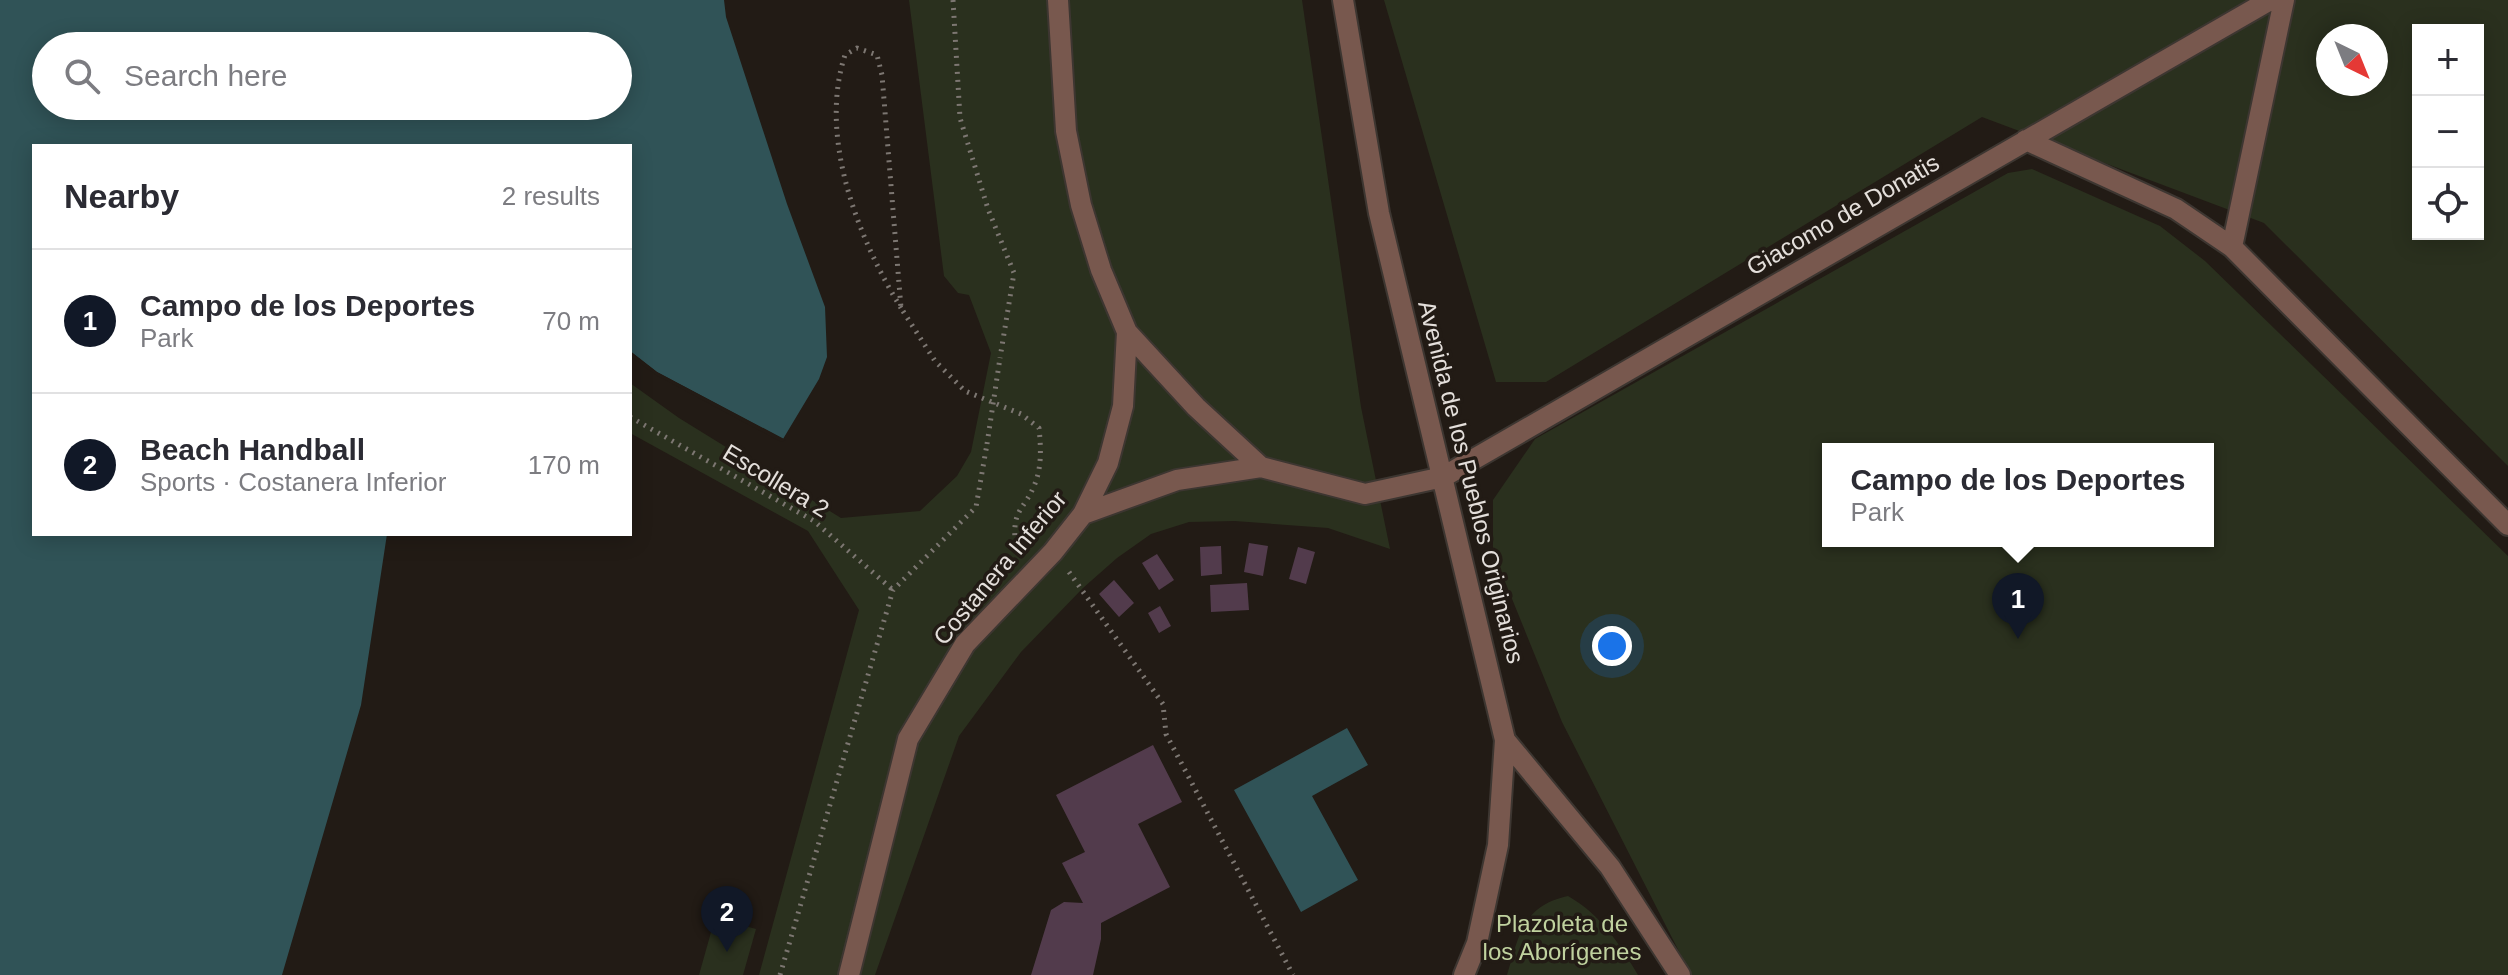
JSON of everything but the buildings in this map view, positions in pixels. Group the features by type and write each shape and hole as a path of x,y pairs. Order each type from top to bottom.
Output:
{"street":[{"name":"Costanera Inferior","path":"849,975 908,739 965,644 1053,552 1083,514 1108,463 1123,406 1127,332 1101,270 1081,205 1066,131 1058,0"},
{"name":"Avenida de los Pueblos Originarios","path":"1343,0 1379,213 1505,740 1498,845 1477,943 1464,975"},
{"name":"Giacomo de Donatis","path":"1261,467 1365,494 1443,477 2270,0"},
{"path":"2232,247 2284,0"},
{"path":"2026,140 2176,209 2232,247 2508,525"},
{"path":"1127,332 1196,407 1261,467"},
{"path":"1083,514 1177,480 1261,467"},
{"path":"1505,740 1610,867 1680,975"}],"path":[{"path":"780,975 893,590 976,507 1014,273 988,209 960,118 953,0"},
{"path":"901,308 882,75 877,55 857,48 845,55 838,75 837,124 852,208 864,241 901,308 935,361 965,391 1021,414 1039,428 1041,457 1034,487 1013,517 1015,539 1053,552 1083,588 1163,704 1166,734 1293,975"},
{"name":"Escollera 2","path":"632,418 814,521 893,590"}],"green space":[{"path":"909,0 1302,0 1361,407 1390,549 1328,528 1235,521 1189,522 1151,534 1083,588 1021,652 959,736 875,975 759,975 859,610 808,531 632,434 632,384 679,418 841,518 920,511 957,476 971,452 991,353 969,295 958,293 944,276"},
{"path":"1384,0 2508,0 2508,466 2264,223 1982,117 1546,382 1496,382"},
{"path":"2032,169 2160,226 2205,261 2508,556 2508,975 1691,975 1562,722 1493,552 1493,500 1535,439 2008,173"},
{"name":"Plazoleta de los Aborígenes","path":"1568,896 1600,921 1638,975 1507,975 1519,936 1532,915 1541,907"},
{"path":"715,918 756,929 743,975 699,975"}],"water":[{"path":"0,0 724,0 726,17 787,204 825,307 827,357 819,379 783,439 657,372 632,353 632,144 32,144 32,536 387,536 361,705 282,975 0,975"},
{"path":"1347,728 1368,765 1312,796 1358,880 1301,912 1234,790"}],"pier":[{"path":"632,353 657,372 786,440 781,442 656,375 632,357"}],"place":[{"name":"Campo de los Deportes","path":"2018,639"},
{"name":"Beach Handball","path":"727,952"}]}
